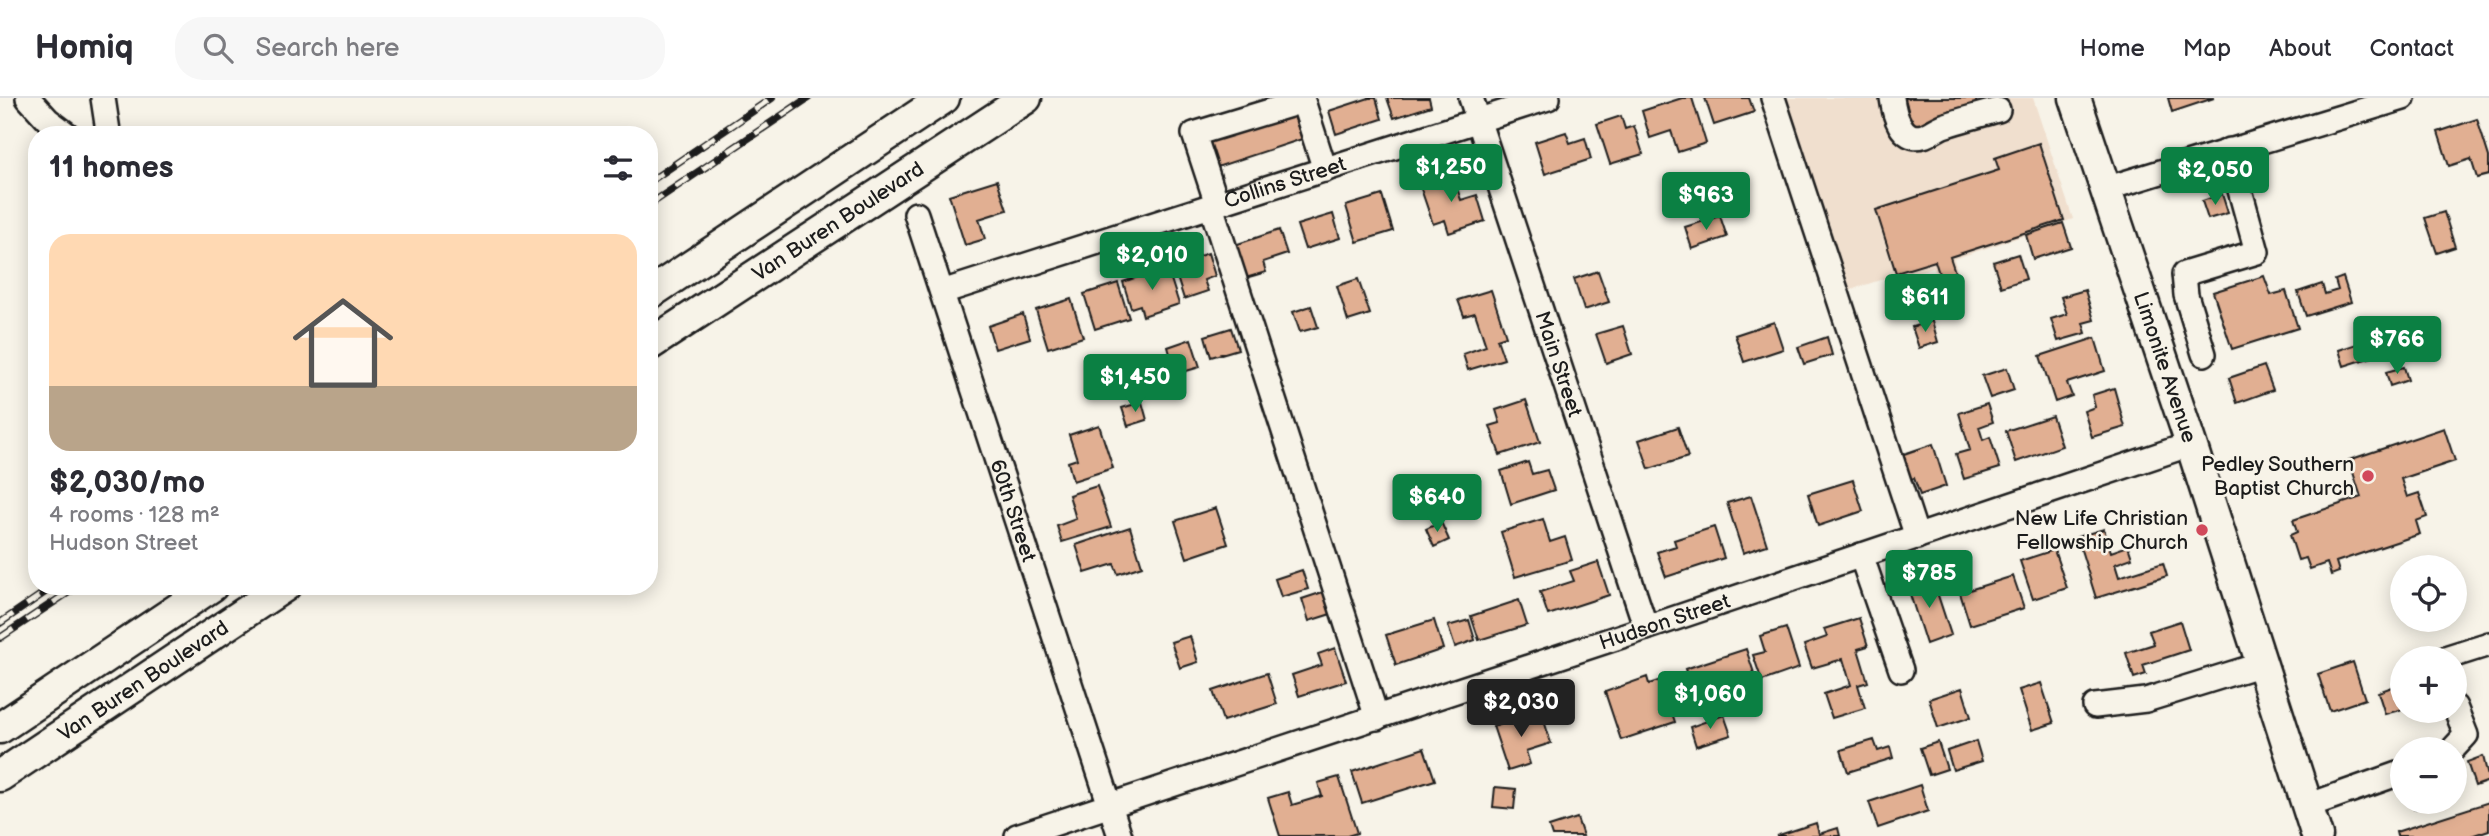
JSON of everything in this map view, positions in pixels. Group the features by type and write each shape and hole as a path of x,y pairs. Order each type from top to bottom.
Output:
{"main road":[{"name":"Van Buren Boulevard","path":"658,288 944,98"},
{"name":"Van Buren Boulevard","path":"658,339 1026,98"},
{"name":"Limonite Avenue","path":"2075,98 2191,443 2317,836"},
{"name":"Van Buren Boulevard","path":"0,729 199,595"},
{"name":"Van Buren Boulevard","path":"0,776 272,595"}],"street":[{"path":"28,98 56,126"},
{"path":"103,98 107,126"},
{"name":"Main Street","path":"1471,98 1646,628"},
{"name":"Collins Street","path":"942,292 1548,98"},
{"path":"1773,98 1917,537"},
{"path":"1892,98 1903,131 1920,137 1998,110"},
{"path":"2105,189 2403,98"},
{"path":"1325,170 1303,102 1194,134 1214,205 1377,718"},
{"path":"2204,354 2186,295 2184,274 2257,252 2229,150"},
{"name":"60th Street","path":"916,214 1120,836"},
{"name":"Hudson Street","path":"1017,836 1646,628 2191,443"},
{"path":"1861,555 1901,670"},
{"path":"2467,651 2489,644"},
{"path":"2095,706 2146,700 2262,664"},
{"path":"2307,806 2390,777"}],"shaded area":[{"path":"1784,98 2033,98 2073,219 1954,259 1958,274 1938,280 1933,267 1896,279 1892,276 1847,291"}],"building":[{"path":"1376,98 1382,119 1336,134 1329,111"},
{"path":"1387,98 1429,98 1431,106 1394,118"},
{"path":"1682,98 1692,98 1706,143 1678,152 1671,131 1650,138 1642,111"},
{"path":"1705,98 1749,98 1754,112 1714,125"},
{"path":"1900,98 1975,98 1979,109 1915,128 1912,119 1908,120 1906,102 1901,103"},
{"path":"2168,98 2214,98 2172,112"},
{"path":"1293,113 1302,139 1214,168 1206,141"},
{"path":"1621,116 1625,129 1634,126 1643,154 1610,164 1597,124"},
{"path":"2477,119 2489,157 2489,175 2477,178 2471,159 2449,166 2438,132"},
{"path":"1566,132 1570,143 1585,138 1591,159 1545,174 1535,142"},
{"path":"2039,143 2064,220 1950,257 1955,272 1940,277 1935,261 1896,273 1876,210 1999,170 1995,158"},
{"path":"1452,173 1461,200 1477,195 1485,221 1449,233 1445,220 1433,224 1419,183"},
{"path":"997,180 1007,210 979,219 985,239 965,245 949,195"},
{"path":"2222,194 2228,213 2208,219 2202,201"},
{"path":"1382,195 1393,231 1357,242 1346,206"},
{"path":"2444,212 2455,247 2437,253 2425,218"},
{"path":"1333,214 1340,238 1305,249 1297,225"},
{"path":"1720,216 1727,237 1692,249 1685,227"},
{"path":"2063,223 2071,247 2033,259 2026,235"},
{"path":"1279,230 1287,254 1263,262 1266,272 1242,279 1232,246"},
{"path":"1208,253 1215,276 1204,280 1208,291 1184,299 1173,265"},
{"path":"2018,254 2026,279 2001,287 1993,262"},
{"path":"1167,267 1179,304 1143,316 1140,305 1131,308 1123,282"},
{"path":"1598,271 1609,302 1584,310 1574,279"},
{"path":"2264,276 2271,295 2286,291 2298,328 2232,349 2213,292"},
{"path":"2343,277 2351,302 2306,316 2298,292 2322,284 2325,294 2338,290 2335,280"},
{"path":"1358,279 1370,314 1348,321 1337,286"},
{"path":"1118,283 1129,318 1095,329 1084,294"},
{"path":"1491,290 1506,336 1497,339 1504,359 1468,370 1463,354 1486,346 1475,313 1464,316 1458,300"},
{"path":"2085,290 2094,320 2083,323 2086,333 2058,341 2051,319 2067,314 2061,297"},
{"path":"1071,299 1083,337 1048,348 1036,310"},
{"path":"1311,306 1318,327 1300,332 1293,312"},
{"path":"1023,314 1030,338 995,349 988,326"},
{"path":"1932,321 1938,342 1919,348 1912,327"},
{"path":"1774,322 1783,349 1744,362 1735,335"},
{"path":"1623,326 1632,354 1606,363 1596,334"},
{"path":"1231,328 1238,349 1211,357 1205,336"},
{"path":"1827,337 1832,355 1804,364 1798,347"},
{"path":"2095,338 2105,371 2067,383 2072,396 2055,402 2040,356"},
{"path":"1191,339 1200,367 1176,374 1168,347"},
{"path":"2366,341 2372,357 2344,366 2339,350"},
{"path":"2264,366 2273,390 2237,403 2229,378"},
{"path":"2404,367 2408,380 2390,386 2386,372"},
{"path":"2007,368 2014,390 1990,398 1982,376"},
{"path":"2114,388 2125,427 2092,437 2084,411 2095,407 2092,395"},
{"path":"1526,400 1540,442 1500,455 1490,426 1500,423 1496,410"},
{"path":"1142,402 1147,420 1128,426 1122,408"},
{"path":"1987,404 1993,422 1979,427 1983,440 1990,437 2000,468 1964,479 1956,454 1970,450 1959,413"},
{"path":"2052,416 2062,446 2016,462 2006,431"},
{"path":"1099,425 1113,468 1073,481 1068,462 1077,459 1069,435"},
{"path":"1678,427 1688,457 1649,469 1639,440"},
{"path":"2444,428 2455,461 2401,479 2407,497 2419,493 2427,517 2416,521 2420,534 2336,562 2339,572 2331,575 2327,563 2310,569 2306,558 2298,560 2290,535 2297,532 2293,520 2361,497 2349,460"},
{"path":"1933,444 1946,486 1920,495 1914,478 1906,481 1898,456"},
{"path":"1528,462 1532,474 1547,470 1554,490 1511,504 1501,471"},
{"path":"1853,480 1863,511 1818,526 1808,494"},
{"path":"1097,486 1111,527 1062,542 1057,526 1076,519 1069,495"},
{"path":"1751,496 1767,545 1743,553 1727,503"},
{"path":"1216,508 1228,544 1187,558 1175,521"},
{"path":"1543,519 1550,542 1565,537 1572,560 1515,577 1501,532"},
{"path":"1441,522 1449,540 1434,547 1426,529"},
{"path":"1130,527 1142,566 1118,574 1114,564 1085,573 1076,545"},
{"path":"1714,527 1724,558 1666,577 1657,552 1676,546 1674,540"},
{"path":"2104,529 2111,552 2128,546 2132,558 2115,564 2119,577 2163,563 2167,576 2096,598 2077,537"},
{"path":"2054,550 2067,588 2033,599 2020,561"},
{"path":"1598,562 1609,595 1548,615 1540,592 1574,581 1570,571"},
{"path":"1302,570 1308,589 1281,597 1275,579"},
{"path":"2013,576 2024,608 1970,625 1960,593"},
{"path":"1932,577 1951,635 1926,644 1907,585"},
{"path":"1326,591 1334,613 1309,621 1302,599"},
{"path":"1519,600 1527,625 1479,640 1471,616"},
{"path":"1859,618 1868,646 1858,649 1868,682 1858,685 1865,708 1832,718 1824,694 1851,685 1843,659 1812,668 1804,645 1827,637 1824,629"},
{"path":"1434,620 1443,649 1396,665 1386,635"},
{"path":"1469,620 1475,640 1455,647 1448,626"},
{"path":"2180,621 2189,650 2143,665 2146,674 2134,678 2126,653 2154,644 2149,631"},
{"path":"1786,628 1799,668 1762,681 1753,655 1765,652 1760,636"},
{"path":"1190,636 1198,662 1180,668 1171,642"},
{"path":"1335,648 1346,681 1299,696 1292,675 1322,665 1318,654"},
{"path":"1746,649 1758,685 1736,692 1737,696 1720,702 1716,690 1694,698 1685,669"},
{"path":"2353,662 2365,699 2330,711 2318,674"},
{"path":"1267,673 1277,704 1223,721 1213,691"},
{"path":"1647,677 1649,684 1661,680 1675,722 1621,740 1605,692"},
{"path":"2041,683 2054,723 2032,730 2019,690"},
{"path":"1962,688 1971,717 1938,728 1929,699"},
{"path":"2390,688 2390,713 2385,714 2378,692"},
{"path":"1541,711 1551,743 1526,751 1530,764 1508,771 1493,726"},
{"path":"1724,715 1731,735 1696,746 1690,727"},
{"path":"1874,740 1878,751 1890,747 1893,758 1848,772 1841,750"},
{"path":"1976,741 1982,761 1953,770 1947,751"},
{"path":"1938,742 1947,769 1929,775 1920,748"},
{"path":"1424,748 1435,780 1362,803 1352,772"},
{"path":"2483,756 2489,781 2475,786 2467,762"},
{"path":"1339,777 1357,833 1347,836 1280,836 1268,798 1288,792 1292,805 1322,796 1318,783"},
{"path":"1920,785 1928,811 1878,828 1869,802"},
{"path":"1495,787 1516,789 1514,809 1493,807"},
{"path":"2489,802 2489,830 2471,836 2397,836 2396,832 2452,814 2467,814 2467,809"},
{"path":"1577,818 1583,836 1552,836 1549,827"},
{"path":"1816,823 1819,834 1838,828 1840,836 1776,836"}],"railway":[{"path":"658,176 772,98"},
{"path":"658,199 808,98"},
{"path":"0,623 41,595"},
{"path":"0,638 64,595"}],"place":[{"name":"Pedley Southern Baptist Church","path":"2368,476"},
{"name":"New Life Christian Fellowship Church","path":"2202,530"}]}
